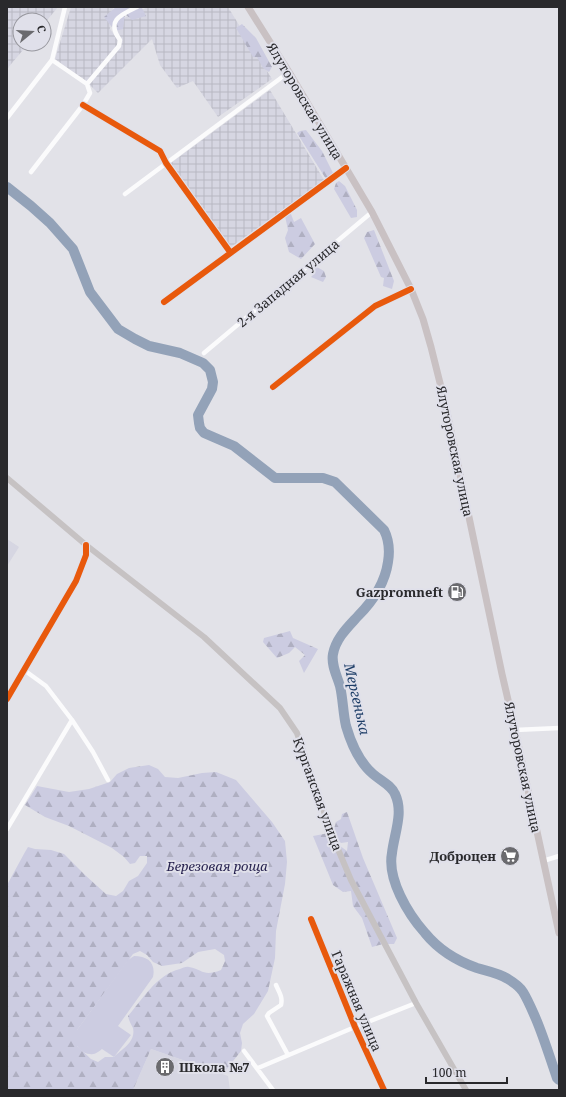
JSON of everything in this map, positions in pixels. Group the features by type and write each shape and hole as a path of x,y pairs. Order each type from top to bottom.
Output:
{"main road":[{"name":"Ялуторовская улица","path":"248,7 289,72 372,212 411,290 431,347 559,933"},
{"name":"Курганская улица","path":"7,478 86,546 204,636 280,708 297,733 332,836 351,880 416,1003 466,1090"}],"street":[{"path":"7,118 52,60 65,7"},
{"path":"87,84 119,46 120,40 114,33 113,26 118,17 137,7"},
{"path":"31,172 83,105 90,93 87,84 52,60"},
{"path":"125,194 289,72"},
{"path":"83,105 160,151 166,163 230,252"},
{"path":"164,302 346,168"},
{"name":"2-я Западная улица","path":"204,353 372,212"},
{"path":"273,387 375,306 411,290"},
{"path":"7,699 76,581 86,555 86,546"},
{"path":"24,670 46,686 72,720 93,752 108,780"},
{"path":"7,829 72,720"},
{"path":"515,730 559,728"},
{"path":"543,861 559,856"},
{"name":"Гаражная улица","path":"311,919 355,1027 384,1090"},
{"path":"276,985 281,995 281,1005 267,1016 288,1055"},
{"path":"258,1068 416,1003"},
{"path":"244,1051 273,1090"}],"shaded area":[{"path":"7,7 58,7 52,14 52,12 12,12 12,52 21,52 7,69"},
{"path":"71,7 113,7 110,29 118,40 118,46 87,82 55,59"},
{"path":"148,7 228,7 272,79 218,117 193,81 177,88 160,65 152,39 98,93 89,84 120,46 114,28 126,17"},
{"path":"270,90 324,180 231,247 171,163"},
{"path":"7,539 19,547 7,566"},
{"path":"151,1049 228,1076 230,1090 133,1090"}],"green space":[{"path":"116,7 143,7 142,8 146,16 132,20 125,14 123,29 115,31 104,17"},
{"path":"242,24 256,38 272,67 269,72 263,68 257,57 253,57 236,28"},
{"path":"306,130 322,151 333,173 326,179 297,133"},
{"path":"339,181 345,186 357,210 357,217 351,218 334,189 336,183"},
{"path":"291,214 294,222 301,218 315,244 301,259 289,252 285,238 288,230 285,216"},
{"path":"374,230 394,281 392,289 383,286 384,278 381,277 364,238 367,232"},
{"path":"315,266 324,271 326,277 323,282 311,277 315,273"},
{"path":"290,631 293,638 318,649 304,673 299,661 305,655 295,647 289,653 277,658 263,642 264,638"},
{"name":"Березовая роща","path":"149,765 158,769 165,777 178,778 216,772 236,780 272,822 285,841 287,862 285,884 276,931 275,958 268,991 254,1014 243,1024 240,1033 242,1043 241,1051 223,1074 151,1049 133,1090 7,1090 7,885 28,847 51,850 64,854 106,894 116,896 123,891 129,881 138,876 147,863 147,856 140,856 135,863 130,864 124,857 112,848 69,826 45,817 25,805 37,786 69,792 89,789 110,782 117,774 129,768","holes":["215,949 224,955 225,961 221,970 207,973 194,968 186,967 171,972 157,982 128,1016 133,1028 132,1037 128,1045 114,1057 105,1057 98,1062 91,1059 77,1046 77,1030 133,954 140,951 147,955 153,962 162,966 182,963 198,952"]},
{"path":"347,812 363,858 397,938 394,944 383,944 372,947 362,918 353,906 351,891 343,892 333,885 313,836 329,833 332,840 347,851 348,842 341,843 332,835 336,822 341,819 342,814"},
{"path":"134,956 143,957 150,961 154,972 153,977 118,1026 131,1035 114,1057 102,1049 93,1054 87,1054 80,1049 75,1042 74,1037 77,1030 128,960"}],"waterway":[{"name":"Мергенька","path":"7,187 50,223 73,249 90,292 118,329 149,346 180,353 203,363 210,370 213,382 212,389 198,415 200,428 204,433 234,446 275,478 323,478 335,482 384,530 389,549 388,562 384,577 373,598 340,638 335,648 333,658 341,691 346,726 353,746 368,769 391,788 398,801 399,816 391,863 396,885 400,896 412,916 430,939 448,954 462,962 504,977 522,990 536,1019 559,1080"}],"cycle path":[{"path":"83,105 160,151 166,163 230,252"},
{"path":"164,302 346,168"},
{"path":"273,387 375,306 411,289"},
{"path":"7,699 76,581 86,555 86,545"},
{"path":"311,919 355,1027 384,1090"}],"place":[{"name":"Gazpromneft","path":"457,592"},
{"name":"Доброцен","path":"510,856"},
{"name":"Школа №7","path":"165,1067"}]}
